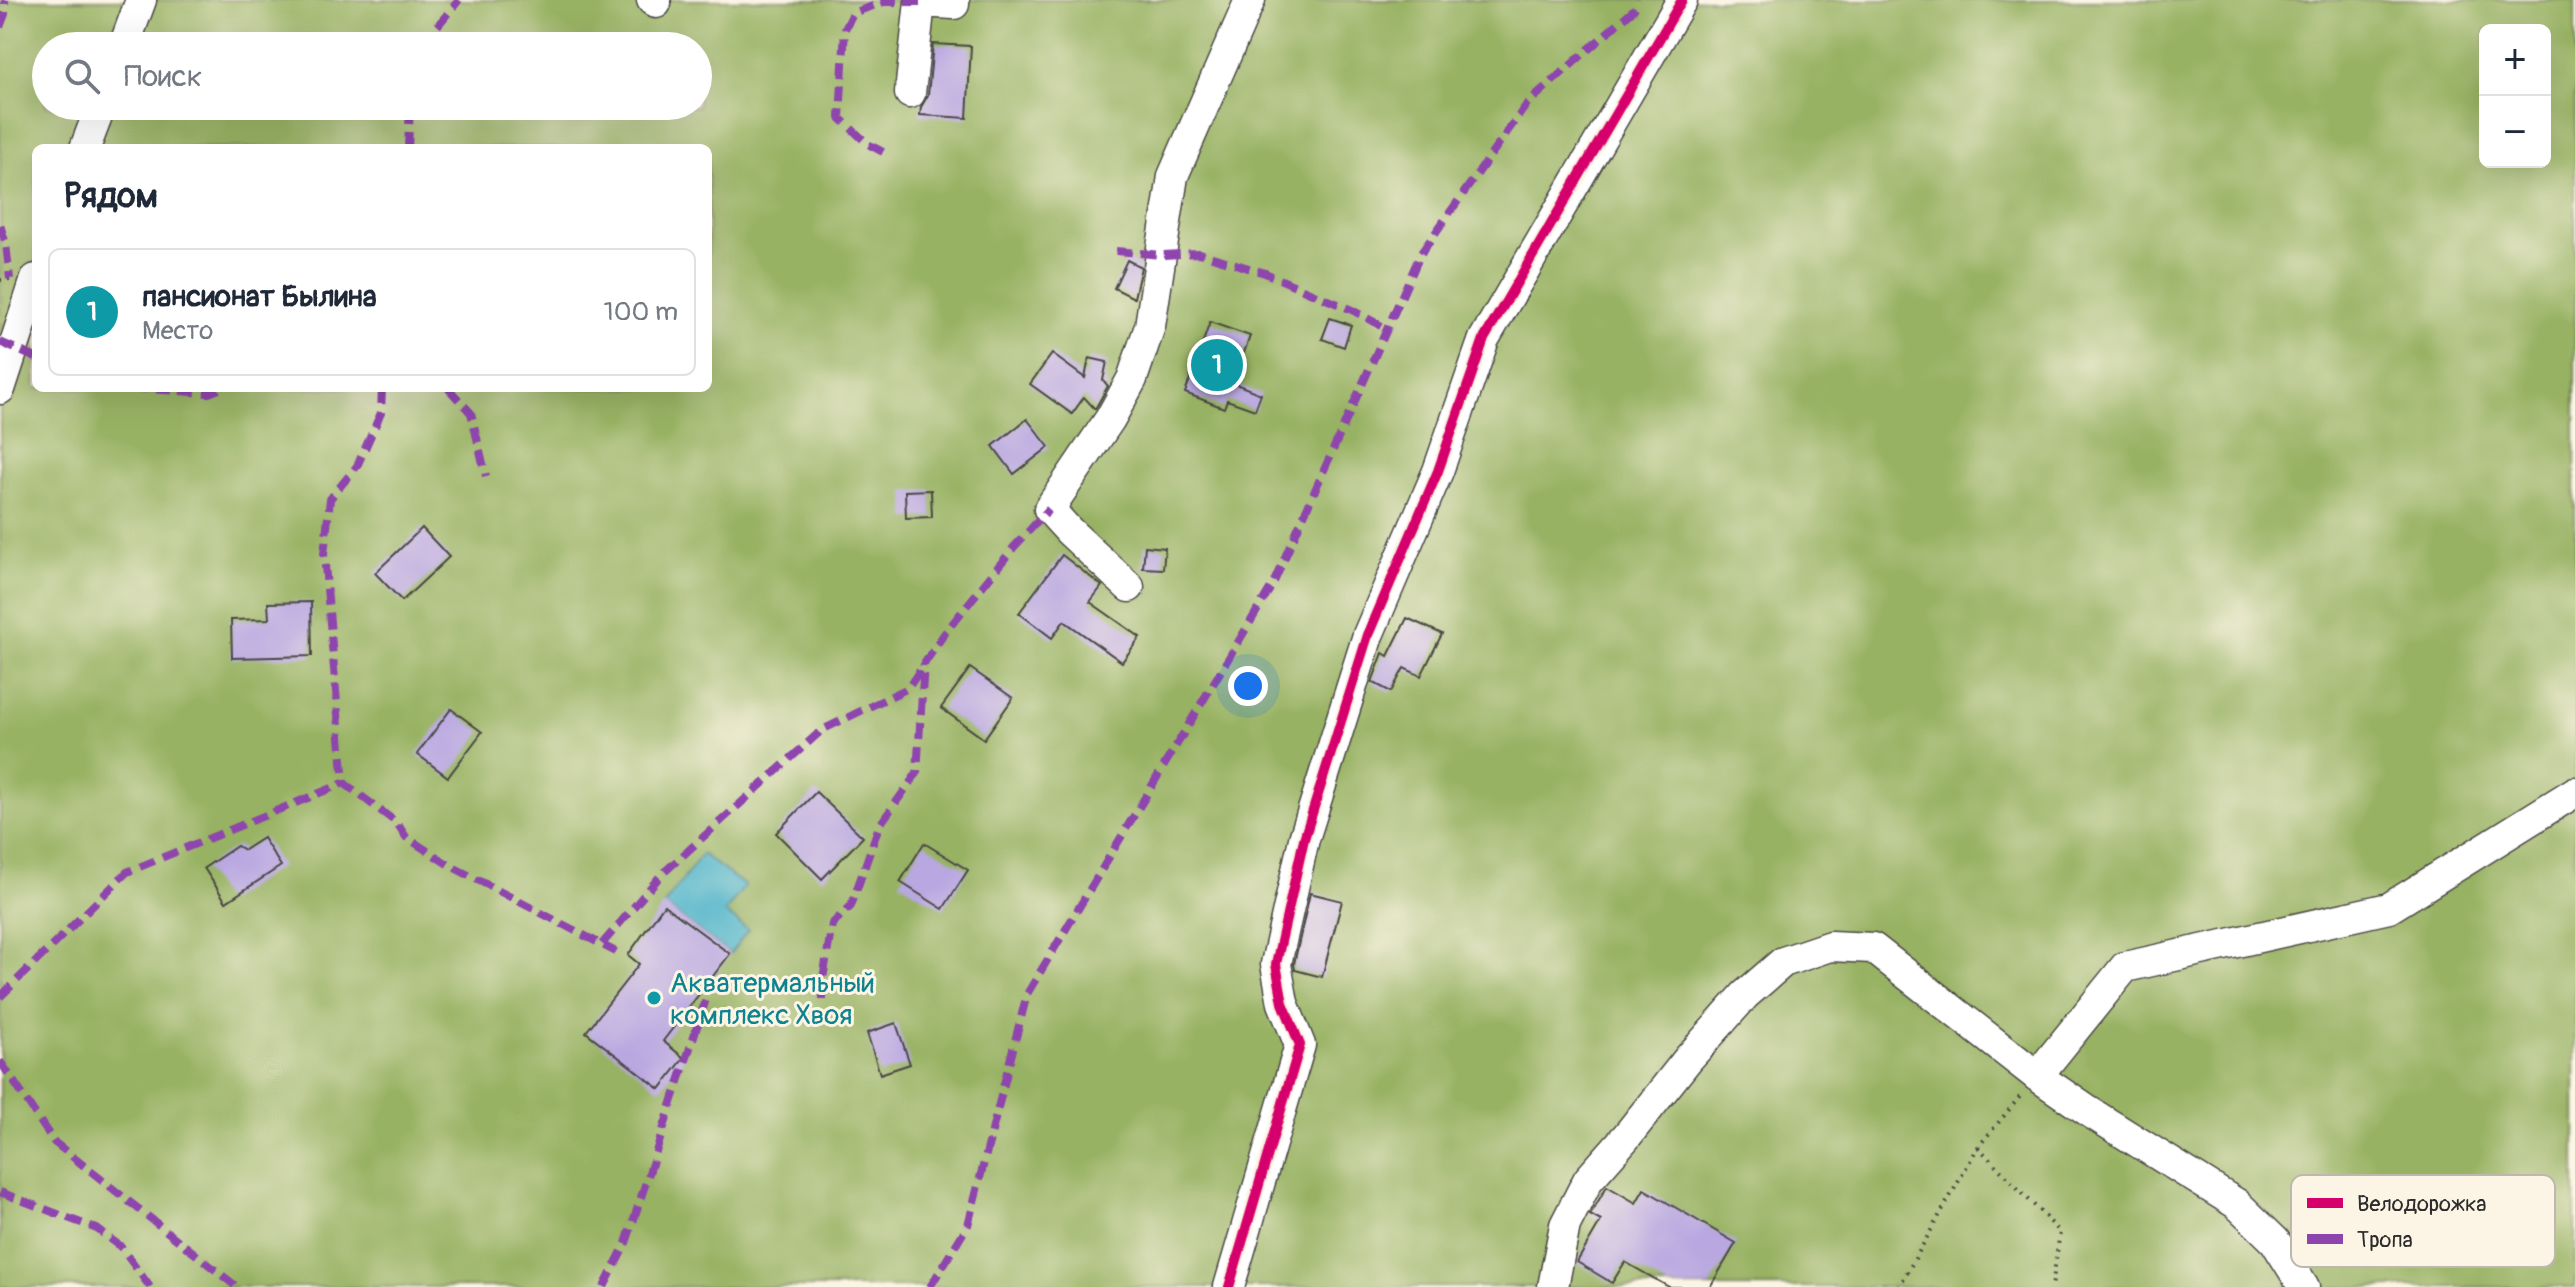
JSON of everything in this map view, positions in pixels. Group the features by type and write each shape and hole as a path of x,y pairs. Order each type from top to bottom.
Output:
{"street":[{"path":"129,32 141,0"},
{"path":"910,93 920,2 954,4 954,0"},
{"path":"1129,587 1049,509 1110,419 1132,379 1150,326 1173,176 1250,0"},
{"path":"1229,1287 1300,1045 1283,1003 1276,964 1304,839 1368,635 1438,471 1484,339 1682,0"},
{"path":"87,144 96,120"},
{"path":"0,389 32,291"},
{"path":"2037,1076 2125,967 2389,908 2575,792"},
{"path":"1553,1287 1565,1225 1588,1180 1745,995 1783,962 1830,946 1873,948 2037,1076 2237,1204 2275,1241 2291,1266"},
{"path":"2291,1267 2304,1287"}],"path":[{"path":"1899,1287 1978,1147 2037,1076"},
{"path":"1978,1147 2060,1232 2052,1287"}],"green space":[{"path":"0,0 2575,0 2575,1287 0,1287"}],"water":[{"path":"702,854 745,886 725,912 748,930 730,954 664,905"}],"building":[{"path":"933,44 971,46 967,118 920,115 928,95"},
{"path":"1127,260 1141,267 1134,298 1114,288"},
{"path":"1330,318 1351,325 1344,347 1322,339"},
{"path":"1210,322 1250,336 1233,383 1261,394 1255,410 1227,400 1224,408 1185,393"},
{"path":"1052,354 1085,378 1089,358 1107,362 1103,380 1108,386 1095,409 1084,397 1072,414 1030,384"},
{"path":"1027,419 1049,447 1014,474 993,446"},
{"path":"931,490 932,517 906,518 905,491"},
{"path":"422,528 449,557 402,601 375,573"},
{"path":"1145,546 1165,548 1163,569 1143,568"},
{"path":"1062,555 1102,586 1090,602 1140,637 1122,662 1064,621 1052,638 1019,613"},
{"path":"311,602 312,656 232,658 231,620 269,619 268,603"},
{"path":"1407,618 1442,634 1421,676 1404,668 1391,692 1372,682 1383,653 1388,656"},
{"path":"970,668 1013,698 984,739 941,708"},
{"path":"451,709 482,732 448,777 417,754"},
{"path":"816,792 863,837 822,879 776,833"},
{"path":"263,838 281,866 226,902 204,868 237,846 244,850"},
{"path":"924,843 968,870 943,909 900,882"},
{"path":"1310,893 1342,901 1322,977 1295,970 1294,964"},
{"name":"Акватермальный комплекс Хвоя","path":"664,905 730,954 663,1041 684,1058 660,1089 586,1032 639,964 628,955"},
{"path":"896,1023 910,1064 880,1074 867,1033"},
{"path":"1607,1186 1636,1203 1644,1189 1736,1243 1710,1287 1669,1287 1625,1262 1612,1283 1577,1262 1601,1221 1590,1215"}],"marked path":[{"path":"0,27 5,14 5,0"},
{"path":"432,32 459,0"},
{"path":"930,1287 968,1225 1027,994 1273,584 1421,253 1527,104 1634,9 1639,0"},
{"path":"883,152 868,144 840,118 845,29 853,13 884,2 920,2"},
{"path":"408,144 409,120"},
{"path":"0,225 6,244 10,279"},
{"path":"1116,251 1162,255 1199,253 1265,273 1352,310 1387,329"},
{"path":"0,342 32,356"},
{"path":"194,392 212,392"},
{"path":"382,392 381,413 357,466 330,499 324,554 344,783 397,823 406,837 451,866 616,952"},
{"path":"452,392 471,413 486,476"},
{"path":"602,944 661,875 822,730 908,688 944,634 1049,509"},
{"path":"823,1000 823,979 832,924 851,906 879,826 917,773 924,663"},
{"path":"0,997 127,872 344,783"},
{"path":"604,1287 626,1243 708,993"},
{"path":"0,1061 54,1142 237,1287"},
{"path":"0,1192 97,1229 120,1246 150,1287"}],"cycle path":[{"path":"1229,1287 1300,1045 1283,1003 1276,964 1304,839 1368,635 1438,471 1484,339 1682,0"}],"place":[{"name":"пансионат Былина","path":"1217,365"},
{"name":"Акватермальный комплекс Хвоя","path":"654,998"}]}
